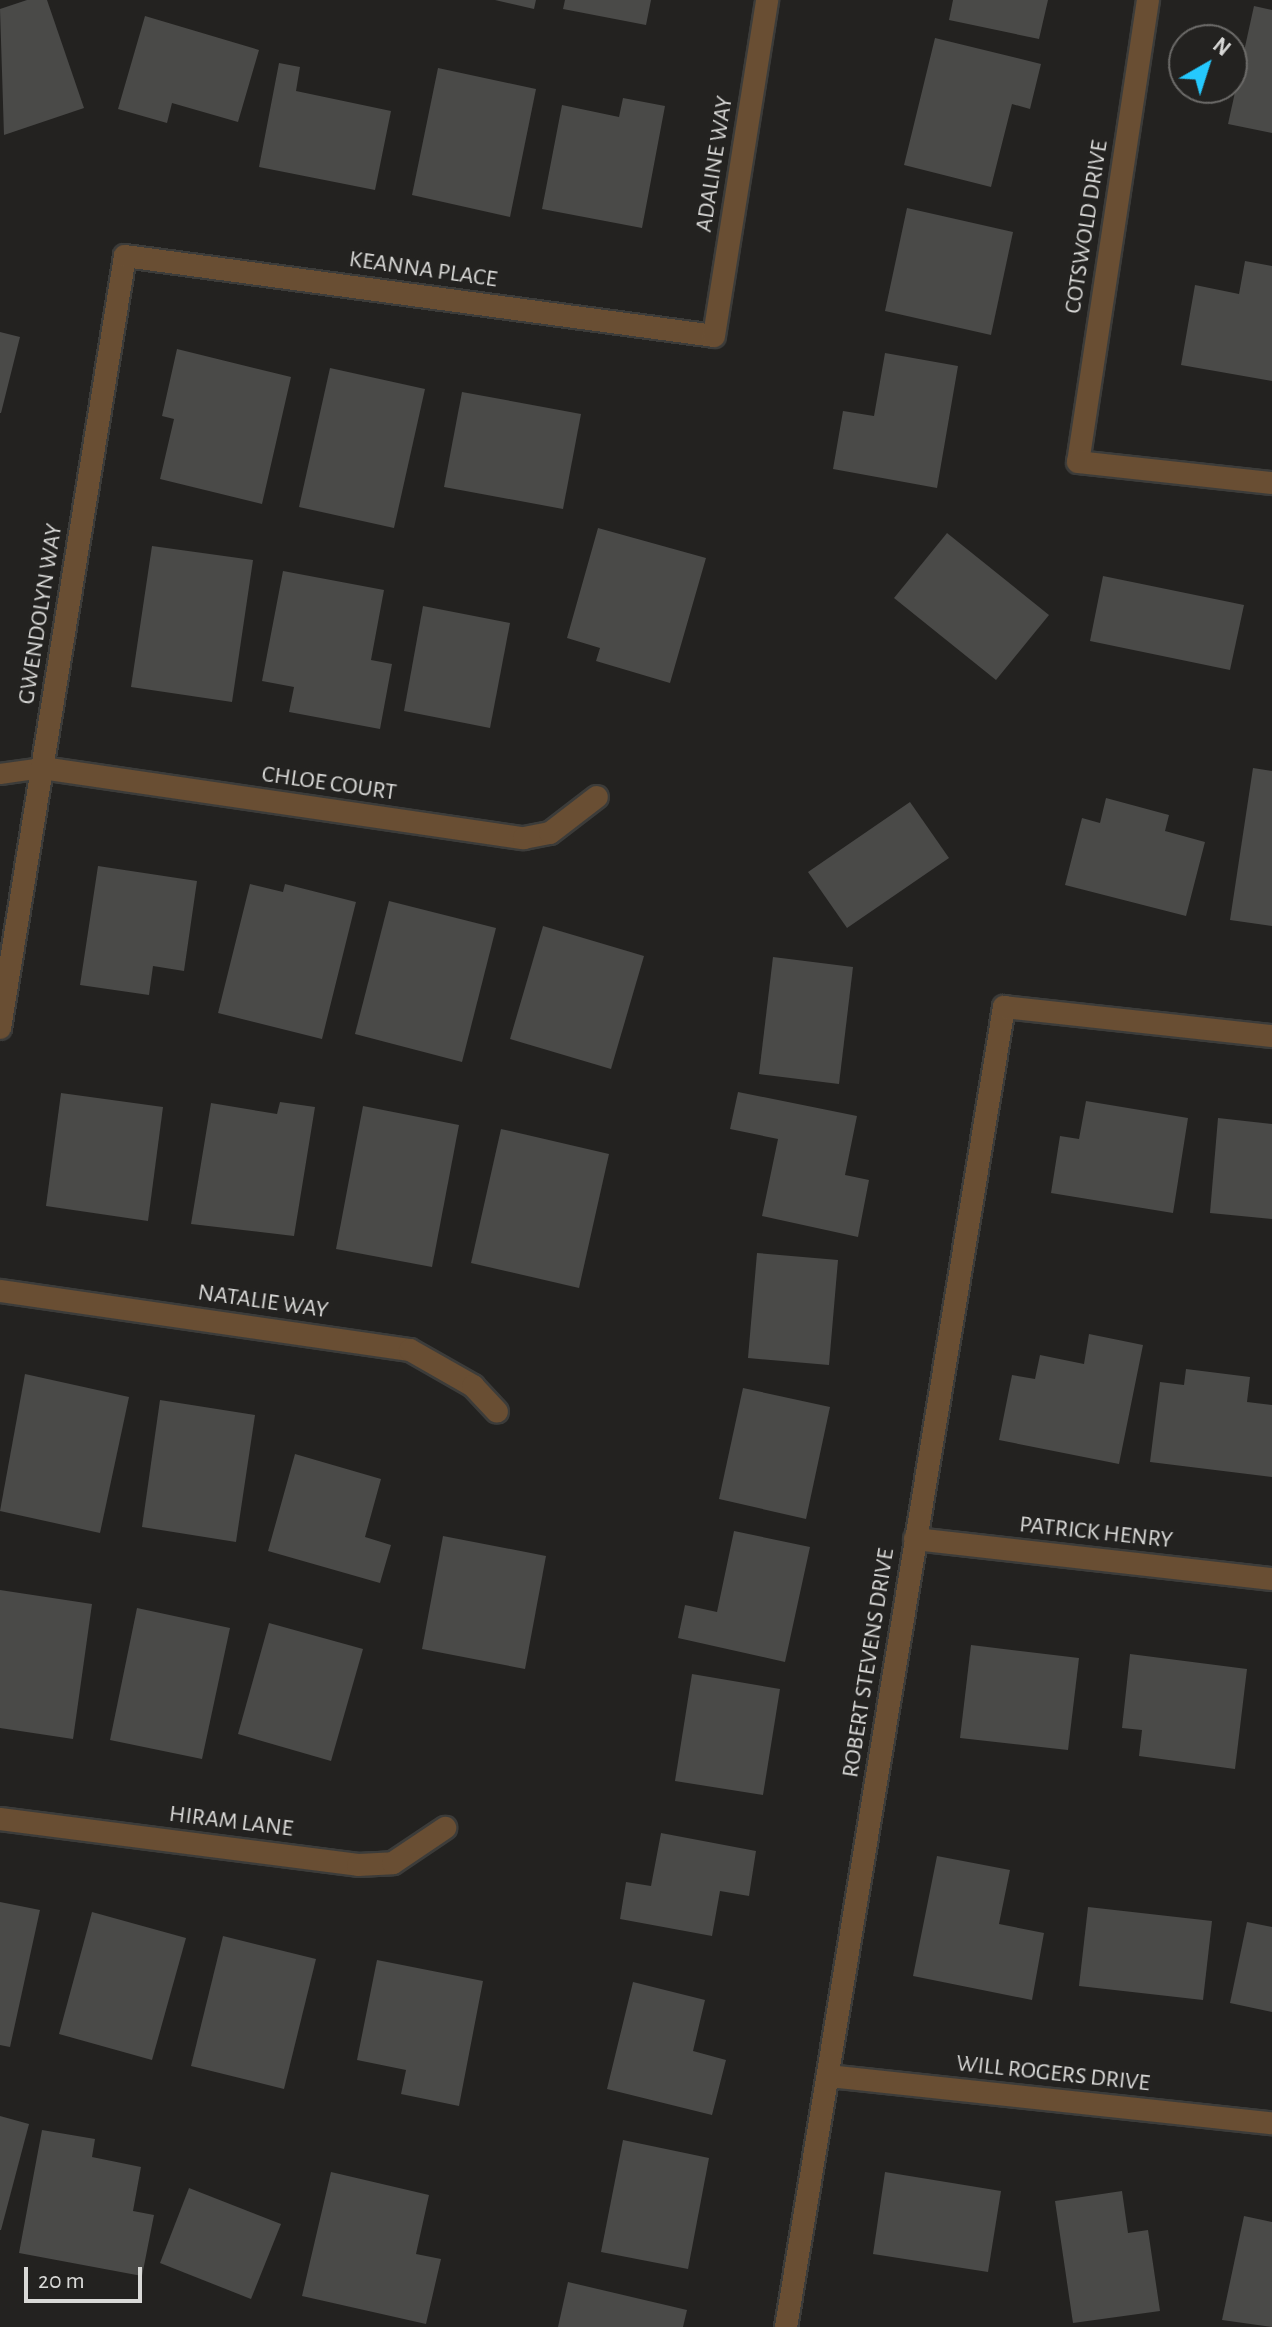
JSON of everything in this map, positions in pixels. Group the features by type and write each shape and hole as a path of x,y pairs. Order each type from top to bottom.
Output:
{"street":[{"name":"ADALINE WAY","path":"714,336 767,0"},
{"name":"COTSWOLD DRIVE","path":"1148,0 1078,462 1272,483"},
{"name":"KEANNA PLACE","path":"125,256 714,336"},
{"name":"GWENDOLYN WAY","path":"0,1028 125,256"},
{"name":"CHLOE COURT","path":"42,768 524,838 550,833 597,797"},
{"name":"ROBERT STEVENS DRIVE","path":"786,2327 1004,1007 1272,1036"},
{"name":"NATALIE WAY","path":"0,1291 410,1350 454,1372 497,1412"},
{"name":"PATRICK HENRY","path":"915,1539 1272,1579"},
{"name":"HIRAM LANE","path":"0,1819 358,1865 393,1863 445,1828"},
{"name":"WILL ROGERS DRIVE","path":"829,2076 1272,2123"}],"lane":[{"path":"0,774 42,768"}],"building":[{"path":"27,0 47,0 84,108 4,135 0,9"},
{"path":"495,0 536,0 534,9"},
{"path":"565,0 651,0 646,25 563,9"},
{"path":"953,0 1048,0 1039,39 949,20"},
{"path":"1254,6 1272,10 1272,133 1228,124 1232,104 1248,104 1248,33"},
{"path":"145,16 259,50 238,122 172,103 167,123 118,109"},
{"path":"935,38 1041,64 1030,109 1012,104 991,187 904,165"},
{"path":"279,63 300,67 296,91 391,111 375,190 259,167"},
{"path":"438,68 536,89 510,217 412,195"},
{"path":"623,98 665,106 642,228 542,209 562,105 619,117"},
{"path":"907,208 1013,232 991,335 885,311"},
{"path":"1245,261 1272,266 1272,381 1181,365 1195,285 1239,294"},
{"path":"0,332 20,337 1,413 0,413"},
{"path":"177,349 291,377 262,504 160,479 174,419 162,416"},
{"path":"885,353 958,366 937,488 833,469 843,411 874,416"},
{"path":"330,368 425,389 394,528 299,507"},
{"path":"462,392 581,414 563,509 444,487"},
{"path":"598,528 706,558 670,683 596,661 600,648 567,638"},
{"path":"947,533 1049,615 996,680 894,598"},
{"path":"152,546 253,560 232,702 131,687"},
{"path":"283,571 384,590 371,660 392,664 380,729 289,712 294,687 262,681"},
{"path":"1103,576 1244,605 1230,670 1090,641"},
{"path":"423,606 510,623 490,728 404,711"},
{"path":"1253,768 1272,771 1272,926 1230,920"},
{"path":"1106,798 1169,815 1165,831 1205,842 1186,916 1065,885 1082,818 1100,823"},
{"path":"910,802 949,858 847,928 808,872"},
{"path":"98,866 197,881 184,971 153,966 149,995 80,985"},
{"path":"250,884 283,892 285,884 356,902 322,1039 218,1013"},
{"path":"389,901 496,928 462,1062 355,1034"},
{"path":"543,926 644,956 611,1069 510,1039"},
{"path":"773,957 853,967 839,1084 759,1074"},
{"path":"738,1092 857,1116 845,1175 869,1180 858,1237 762,1216 778,1139 730,1129"},
{"path":"61,1093 163,1107 148,1221 46,1206"},
{"path":"1086,1101 1188,1118 1173,1213 1051,1193 1060,1136 1079,1139"},
{"path":"280,1102 315,1107 294,1236 191,1224 211,1103 277,1114"},
{"path":"363,1106 459,1125 432,1267 336,1249"},
{"path":"1218,1118 1272,1124 1272,1219 1210,1213"},
{"path":"501,1129 609,1154 579,1288 471,1263"},
{"path":"757,1253 838,1260 829,1365 748,1358"},
{"path":"1089,1334 1143,1345 1119,1464 999,1440 1012,1375 1035,1379 1040,1355 1084,1364"},
{"path":"1186,1369 1250,1377 1247,1402 1272,1405 1272,1477 1150,1462 1160,1382 1184,1385"},
{"path":"25,1374 129,1397 100,1533 0,1511"},
{"path":"743,1388 830,1407 806,1519 719,1499"},
{"path":"160,1400 255,1415 236,1542 142,1527"},
{"path":"295,1454 381,1479 365,1537 391,1545 380,1583 268,1551"},
{"path":"734,1531 810,1547 785,1662 678,1638 685,1605 717,1612"},
{"path":"443,1536 546,1556 525,1669 422,1649"},
{"path":"0,1590 92,1604 73,1739 0,1728"},
{"path":"137,1608 230,1628 202,1759 110,1740"},
{"path":"269,1623 363,1649 331,1761 238,1734"},
{"path":"971,1645 1079,1658 1068,1750 960,1738"},
{"path":"1130,1654 1247,1669 1235,1769 1139,1756 1142,1730 1122,1728"},
{"path":"692,1674 780,1689 763,1795 675,1781"},
{"path":"661,1833 756,1851 749,1896 720,1891 712,1936 620,1919 626,1882 651,1886"},
{"path":"937,1856 1010,1870 999,1924 1044,1933 1032,2000 913,1976"},
{"path":"0,1902 40,1910 10,2047 0,2045"},
{"path":"1088,1907 1212,1921 1203,2000 1079,1986"},
{"path":"92,1912 186,1938 152,2060 59,2034"},
{"path":"1247,1922 1272,1927 1272,2012 1230,2003"},
{"path":"223,1936 316,1959 284,2089 191,2066"},
{"path":"377,1960 483,1981 459,2106 401,2094 406,2070 357,2060"},
{"path":"633,1982 705,2000 693,2051 726,2060 712,2115 607,2089"},
{"path":"0,2116 29,2124 1,2230 0,2230"},
{"path":"42,2130 95,2139 92,2157 141,2167 133,2211 154,2215 142,2276 19,2253"},
{"path":"623,2140 709,2158 688,2269 601,2252"},
{"path":"331,2172 429,2195 416,2254 441,2259 426,2324 302,2296"},
{"path":"885,2172 1001,2191 988,2272 873,2254"},
{"path":"189,2188 281,2224 251,2299 160,2263"},
{"path":"1122,2191 1128,2233 1148,2230 1160,2311 1073,2323 1055,2201"},
{"path":"1244,2216 1272,2222 1272,2327 1222,2320"},
{"path":"568,2282 687,2310 683,2327 558,2327"}]}
